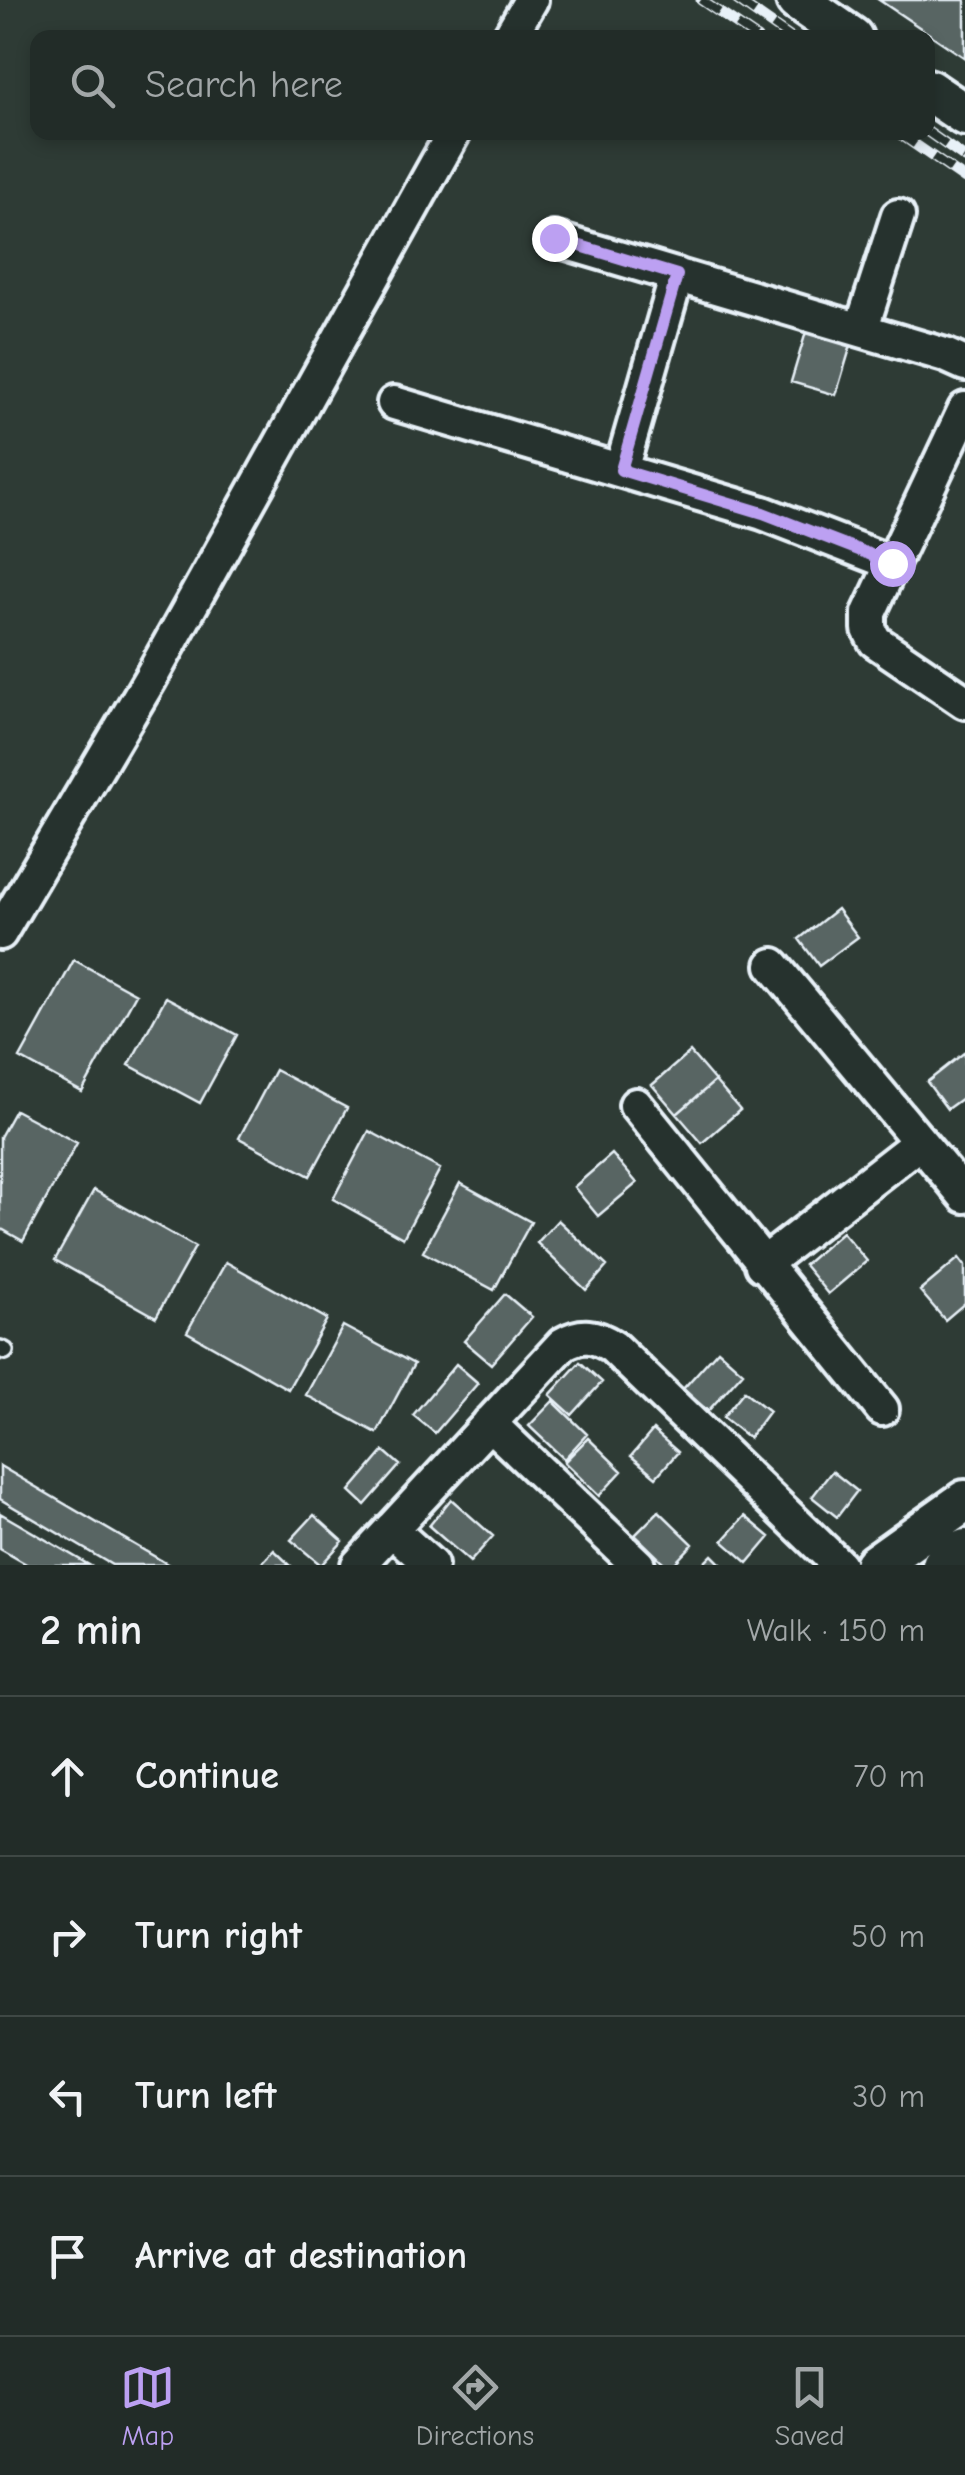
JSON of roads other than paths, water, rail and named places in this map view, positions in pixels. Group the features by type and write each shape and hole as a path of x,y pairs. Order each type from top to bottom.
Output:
{"street":[{"path":"514,30 531,0"},
{"path":"797,0 840,30"},
{"path":"935,95 965,115"},
{"path":"0,933 159,662 450,140"},
{"path":"860,330 898,216"},
{"path":"554,238 965,364"},
{"path":"621,470 677,275"},
{"path":"394,403 763,513 892,563"},
{"path":"965,409 870,613 875,640 965,702"},
{"path":"773,966 965,1196"},
{"path":"636,1105 882,1409"},
{"path":"762,1264 920,1142"},
{"path":"358,1565 562,1344 578,1336 599,1338 613,1347 839,1565"},
{"path":"489,1423 638,1565"},
{"path":"875,1565 965,1501"},
{"path":"391,1529 431,1565"},
{"path":"944,1565 965,1550"}],"railway":[{"path":"701,0 745,30"},
{"path":"737,0 780,30"},
{"path":"935,137 965,158"},
{"path":"909,140 965,179"}]}
